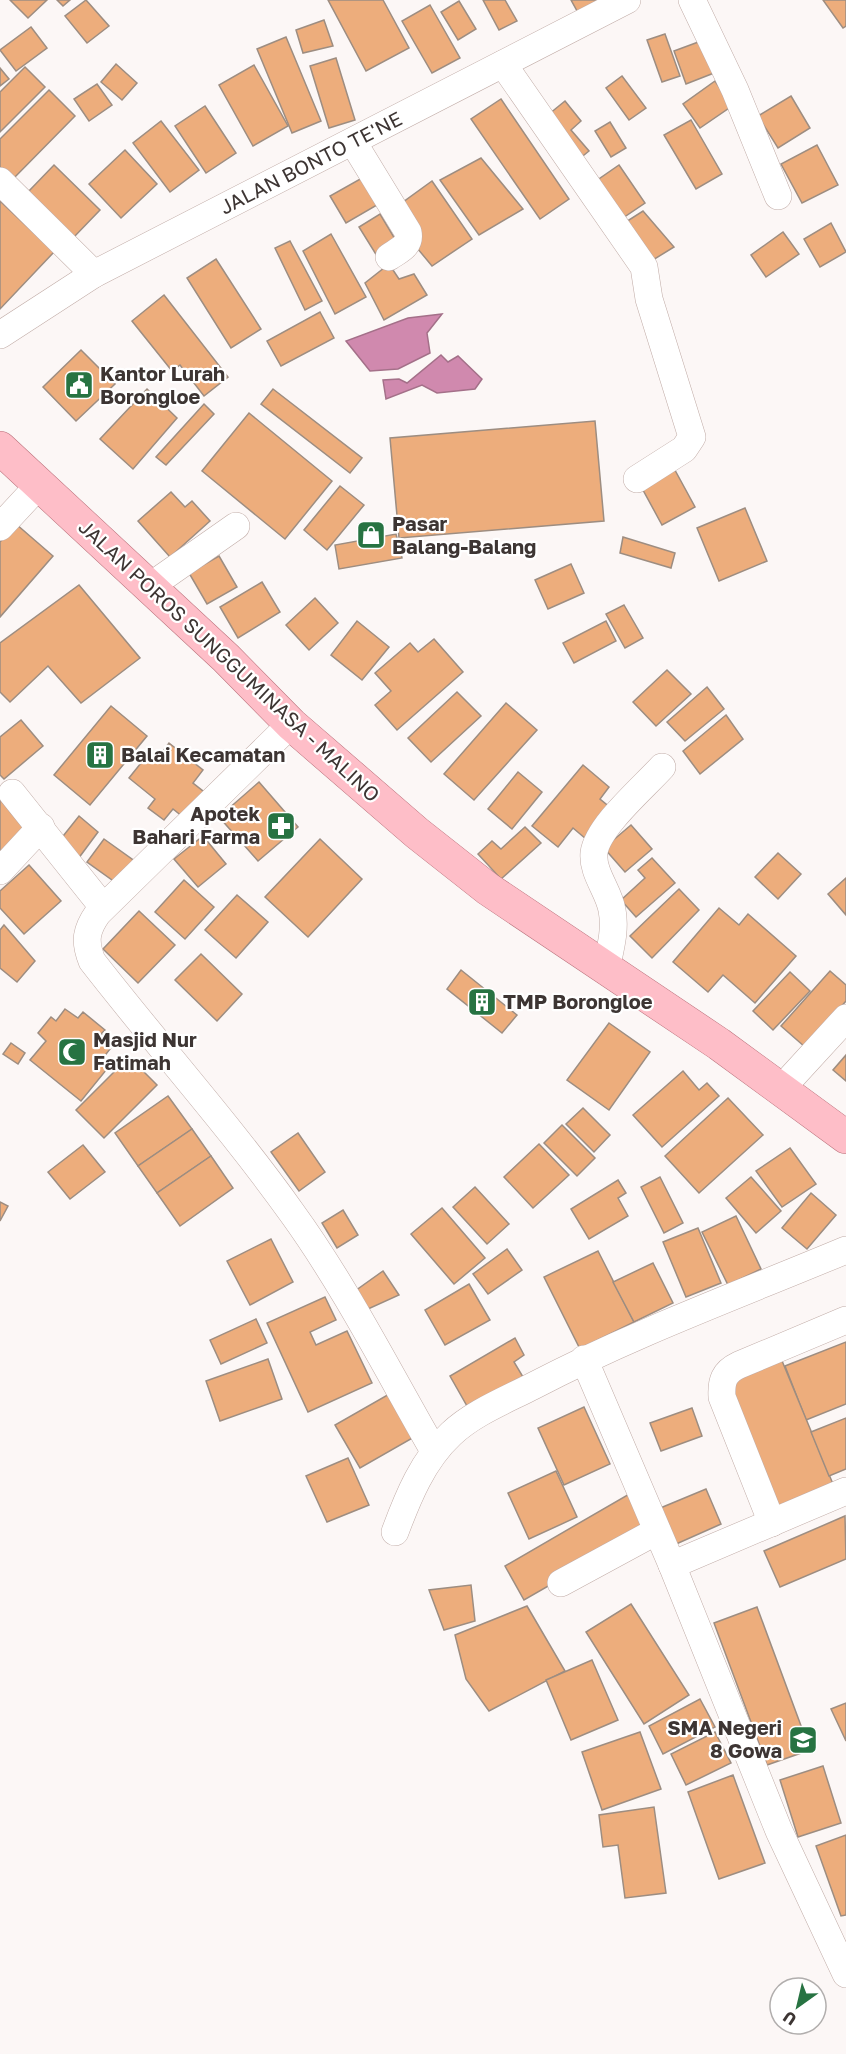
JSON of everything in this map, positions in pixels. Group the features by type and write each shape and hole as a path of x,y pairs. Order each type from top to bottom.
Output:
{"main road":[{"name":"JALAN POROS SUNGGUMINASA - MALINO","path":"0,448 226,658 291,724 372,796 488,889 719,1044 846,1137"}],"street":[{"name":"JALAN BONTO TE'NE","path":"0,335 94,274 627,0"},
{"path":"692,0 735,90 778,196"},
{"path":"502,64 637,257 647,275 649,299 692,437 684,448 637,479"},
{"path":"353,142 408,232 409,239 406,246 389,257"},
{"path":"0,181 94,274"},
{"path":"0,527 40,484"},
{"path":"149,588 236,526"},
{"path":"291,724 104,907 88,926 86,938 92,961 157,1045 226,1125 294,1215 434,1451"},
{"path":"606,969 614,927 612,908 596,867 594,854 605,830 662,767"},
{"path":"12,793 104,907"},
{"path":"0,871 40,827"},
{"path":"780,1090 846,1017"},
{"path":"395,1532 407,1499 434,1451 467,1422 584,1359 846,1250"},
{"path":"772,1523 722,1397 723,1378 739,1365 846,1320"},
{"path":"584,1359 672,1565 779,1831 846,1974"},
{"path":"672,1565 846,1491"},
{"path":"561,1583 657,1531"}],"shaded area":[{"path":"442,314 427,333 430,353 398,369 370,371 346,341 408,318"},
{"path":"441,355 448,362 458,356 482,379 475,389 437,393 422,385 386,399 383,380 399,379 407,383"}],"building":[{"path":"10,0 47,0 28,18"},
{"path":"57,0 70,0 63,6"},
{"path":"86,0 109,26 87,43 65,16"},
{"path":"328,0 383,0 409,48 366,71"},
{"path":"483,0 505,0 517,21 499,30"},
{"path":"571,0 610,0 582,20"},
{"path":"823,0 846,0 846,26 843,28"},
{"path":"459,1 476,29 458,40 441,12"},
{"path":"430,5 460,58 432,73 402,21"},
{"path":"324,20 333,46 303,53 296,30"},
{"path":"31,27 47,48 16,71 0,50"},
{"path":"665,34 680,76 662,82 647,40"},
{"path":"286,37 321,121 292,133 257,49"},
{"path":"701,41 714,73 686,84 674,51"},
{"path":"336,58 355,120 329,128 310,66"},
{"path":"116,64 137,83 122,100 101,82"},
{"path":"254,65 288,126 253,146 219,85"},
{"path":"25,67 45,87 0,132 0,92"},
{"path":"0,68 9,79 0,86"},
{"path":"622,76 646,108 629,120 606,88"},
{"path":"715,81 732,106 700,128 683,104"},
{"path":"97,84 112,105 89,121 74,99"},
{"path":"49,90 75,116 13,179 0,167 0,139"},
{"path":"791,96 810,128 778,148 758,116"},
{"path":"501,99 569,199 540,219 471,119"},
{"path":"565,101 581,121 571,130 589,151 573,164 538,123"},
{"path":"205,106 236,153 206,173 175,126"},
{"path":"691,120 722,174 696,189 664,135"},
{"path":"161,121 199,170 170,192 133,143"},
{"path":"610,122 626,148 611,157 595,131"},
{"path":"817,145 838,185 802,203 781,164"},
{"path":"125,150 157,184 121,218 89,184"},
{"path":"481,158 523,209 479,235 440,180"},
{"path":"54,165 100,210 74,237 28,192"},
{"path":"619,165 645,203 608,228 583,190"},
{"path":"362,178 377,205 346,223 330,196"},
{"path":"432,181 472,239 432,266 388,213"},
{"path":"0,201 54,252 0,309"},
{"path":"643,211 674,247 635,271 607,234"},
{"path":"380,214 398,244 377,256 359,227"},
{"path":"831,223 846,252 820,267 804,239"},
{"path":"783,232 799,254 766,277 751,255"},
{"path":"331,234 366,297 335,314 303,251"},
{"path":"290,241 322,301 305,310 275,248"},
{"path":"216,259 261,329 231,348 187,278"},
{"path":"389,264 399,279 414,274 427,295 384,320 365,283"},
{"path":"164,295 228,377 204,396 180,365 172,371 132,321"},
{"path":"320,312 334,338 281,366 267,341"},
{"name":"Kantor Lurah Borongloe","path":"81,350 115,384 76,421 43,387"},
{"path":"147,389 177,418 133,469 100,439"},
{"path":"273,389 362,458 350,473 261,404"},
{"path":"204,404 214,414 166,465 156,457"},
{"path":"249,413 332,481 285,539 202,471"},
{"path":"595,421 604,521 399,538 390,438"},
{"path":"670,461 695,507 662,525 637,479"},
{"path":"340,486 364,505 327,550 304,530"},
{"path":"171,492 185,507 192,501 210,521 170,557 138,521"},
{"path":"745,508 767,561 719,581 697,528"},
{"path":"16,524 53,556 0,617 0,542"},
{"path":"396,534 402,558 339,569 335,545"},
{"path":"623,537 675,553 671,568 620,553"},
{"path":"219,556 237,587 207,604 189,573"},
{"path":"571,564 584,593 548,609 535,580"},
{"path":"262,582 280,612 238,638 220,607"},
{"path":"79,585 140,658 81,703 48,666 10,702 0,692 0,643"},
{"path":"315,598 338,623 309,650 286,625"},
{"path":"624,605 643,638 625,648 606,614"},
{"path":"357,621 389,647 362,680 331,655"},
{"path":"606,621 616,641 574,663 563,643"},
{"path":"434,639 463,672 397,730 375,705 391,691 375,673 410,643 418,652"},
{"path":"667,670 691,694 656,726 633,702"},
{"path":"707,687 724,709 685,741 667,722"},
{"path":"457,692 481,716 431,762 408,738"},
{"path":"506,703 537,730 474,800 444,774"},
{"name":"Balai Kecamatan","path":"111,706 147,736 90,805 54,775"},
{"path":"726,715 743,739 700,774 683,751"},
{"path":"21,720 43,746 4,779 0,775 0,737"},
{"path":"169,743 203,770 193,783 208,795 188,821 173,809 164,820 148,808 155,799 129,778 149,753 157,759"},
{"path":"583,765 609,787 600,799 611,808 586,839 573,828 558,847 532,826"},
{"path":"518,772 542,792 512,829 488,809"},
{"path":"259,782 298,827 258,861 219,817"},
{"path":"0,799 30,836 0,866"},
{"path":"79,816 98,832 75,863 56,845"},
{"path":"631,825 652,849 625,872 604,848"},
{"path":"525,827 541,843 501,879 478,854 492,841 501,849"},
{"path":"203,836 226,864 198,887 174,859"},
{"path":"104,839 136,862 119,885 87,862"},
{"path":"320,839 362,879 308,937 265,897"},
{"path":"778,853 801,874 778,899 755,877"},
{"path":"652,858 675,883 636,917 621,900 645,878 638,870"},
{"path":"29,865 61,901 24,934 0,908 0,891"},
{"path":"846,878 846,915 828,894"},
{"path":"184,880 214,907 185,939 155,912"},
{"path":"679,889 699,910 652,958 630,936"},
{"path":"237,895 268,922 236,958 205,930"},
{"path":"719,908 739,925 748,914 796,956 755,1003 723,975 708,992 673,962"},
{"path":"139,911 175,945 138,983 103,949"},
{"path":"4,925 35,961 17,982 0,968 0,930"},
{"path":"201,954 242,994 217,1021 175,980"},
{"name":"TMP Borongloe","path":"461,970 517,1015 502,1033 447,989"},
{"path":"830,971 846,985 846,1001 805,1047 781,1026"},
{"path":"790,972 810,991 773,1030 753,1011"},
{"name":"Masjid Nur Fatimah","path":"65,1009 78,1018 83,1012 105,1030 101,1034 114,1044 99,1063 107,1069 81,1101 30,1060 46,1041 38,1033 51,1017 56,1021"},
{"path":"609,1023 650,1052 609,1110 567,1080"},
{"path":"11,1043 25,1053 18,1064 3,1054"},
{"path":"846,1055 846,1081 833,1070"},
{"path":"129,1057 157,1085 104,1138 76,1110"},
{"path":"683,1071 699,1090 707,1083 719,1096 662,1147 633,1115"},
{"path":"168,1096 192,1129 138,1166 115,1133"},
{"path":"728,1098 763,1135 699,1193 665,1156"},
{"path":"583,1108 610,1135 594,1152 566,1124"},
{"path":"562,1125 595,1158 577,1176 544,1143"},
{"path":"192,1129 211,1156 157,1193 138,1166"},
{"path":"298,1133 325,1172 299,1191 271,1152"},
{"path":"539,1144 569,1175 533,1208 504,1177"},
{"path":"83,1145 105,1172 70,1199 48,1172"},
{"path":"790,1148 816,1184 782,1207 756,1171"},
{"path":"211,1156 233,1188 180,1226 157,1193"},
{"path":"660,1177 683,1223 664,1233 641,1187"},
{"path":"751,1177 781,1211 756,1233 726,1198"},
{"path":"618,1180 626,1193 618,1198 628,1216 589,1239 571,1209"},
{"path":"475,1187 509,1224 487,1244 453,1207"},
{"path":"811,1193 836,1215 807,1249 782,1228"},
{"path":"0,1202 8,1206 0,1221"},
{"path":"442,1208 485,1258 454,1284 411,1234"},
{"path":"343,1210 358,1235 337,1248 322,1223"},
{"path":"736,1216 761,1269 728,1285 702,1232"},
{"path":"698,1228 721,1283 686,1297 663,1242"},
{"path":"271,1239 293,1282 250,1305 227,1261"},
{"path":"507,1249 522,1270 488,1294 473,1274"},
{"path":"598,1251 634,1322 580,1349 544,1277"},
{"path":"653,1263 673,1303 634,1322 613,1282"},
{"path":"383,1271 399,1295 357,1314 348,1296"},
{"path":"469,1284 490,1320 445,1345 425,1310"},
{"path":"325,1297 336,1320 310,1332 316,1345 347,1331 372,1383 308,1412 267,1323"},
{"path":"256,1319 267,1343 221,1364 210,1340"},
{"path":"515,1338 524,1355 514,1362 526,1382 471,1413 450,1376"},
{"path":"846,1342 846,1404 806,1420 785,1366"},
{"path":"780,1356 833,1484 766,1511 713,1382"},
{"path":"268,1359 282,1399 220,1421 206,1381"},
{"path":"391,1393 416,1436 360,1468 335,1425"},
{"path":"584,1407 610,1464 564,1485 538,1428"},
{"path":"692,1408 702,1436 661,1451 650,1423"},
{"path":"846,1418 846,1469 829,1476 811,1432"},
{"path":"348,1458 369,1505 327,1522 306,1476"},
{"path":"556,1471 577,1517 529,1539 508,1493"},
{"path":"706,1489 721,1524 674,1545 658,1509"},
{"path":"631,1493 651,1527 524,1600 505,1566"},
{"path":"845,1516 846,1559 780,1587 764,1551"},
{"path":"471,1585 475,1621 444,1630 429,1590"},
{"path":"631,1604 689,1695 644,1724 586,1632"},
{"path":"527,1606 565,1671 489,1711 466,1679 455,1635"},
{"path":"757,1607 810,1750 767,1765 714,1623"},
{"path":"592,1660 618,1720 571,1740 546,1680"},
{"path":"700,1699 715,1727 663,1754 649,1726"},
{"path":"846,1703 846,1741 831,1709"},
{"path":"640,1732 661,1789 602,1810 582,1752"},
{"path":"715,1732 731,1763 686,1785 671,1754"},
{"path":"823,1766 841,1823 798,1837 780,1780"},
{"path":"733,1775 765,1863 719,1879 688,1792"},
{"path":"654,1807 666,1893 625,1898 618,1845 603,1847 599,1815"},
{"path":"846,1835 846,1915 841,1916 816,1846"}],"place":[{"name":"Kantor Lurah Borongloe","path":"79,385"},
{"name":"Pasar Balang-Balang","path":"371,535"},
{"name":"Balai Kecamatan","path":"100,755"},
{"name":"Apotek Bahari Farma","path":"281,826"},
{"name":"TMP Borongloe","path":"482,1002"},
{"name":"Masjid Nur Fatimah","path":"72,1052"},
{"name":"SMA Negeri 8 Gowa","path":"803,1740"}]}
